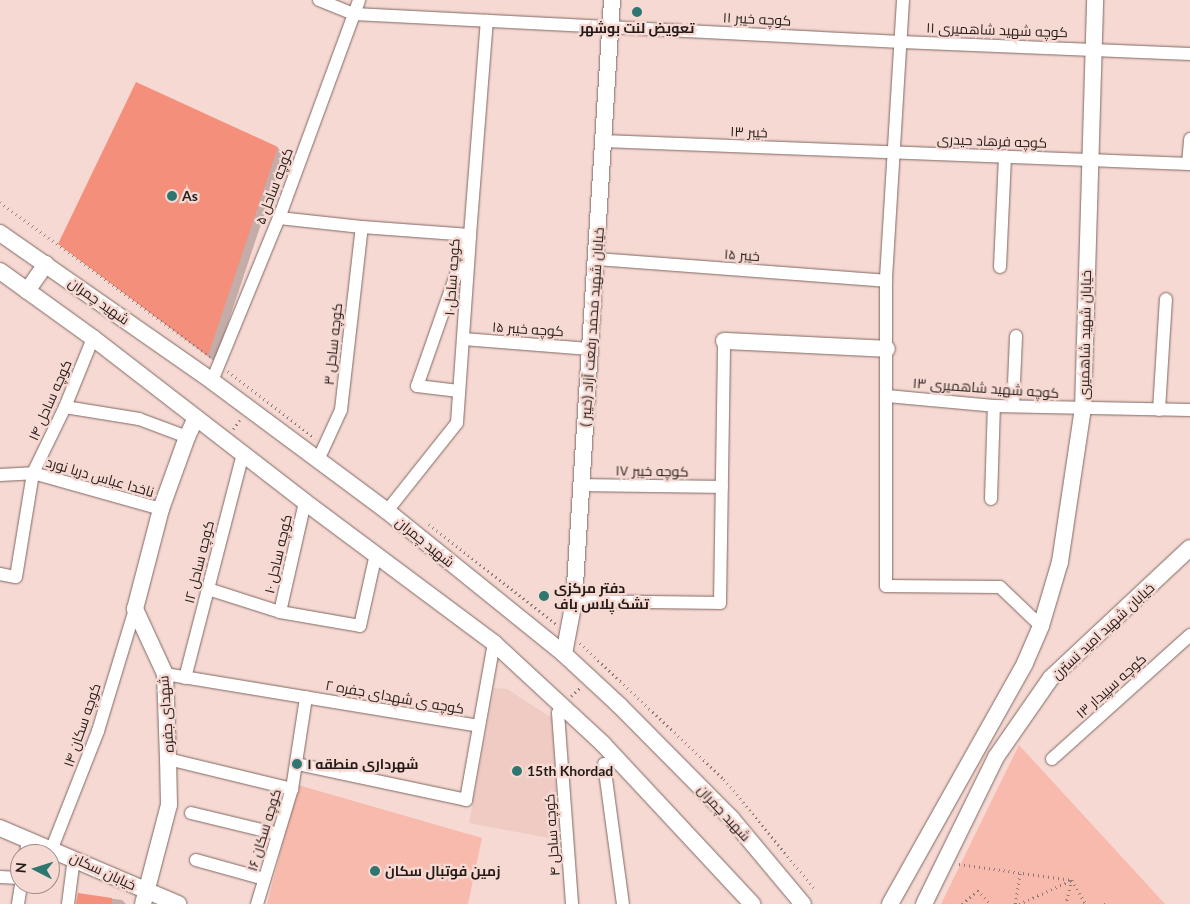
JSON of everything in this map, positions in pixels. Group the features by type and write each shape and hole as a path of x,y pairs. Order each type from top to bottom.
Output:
{"street":[{"name":"کوچه خیبر ۱۱","path":"320,0 354,14 902,42"},
{"name":"کوچه ساحل ۵","path":"212,381 279,218 359,0"},
{"name":"( خیبر) خیابان شهید محمد رفعت آزاد","path":"564,654 574,601 612,0"},
{"path":"903,0 902,42 886,281 886,586 1000,588 1042,626"},
{"name":"خیابان شهید شاهمیری","path":"978,746 1025,663 1042,626 1060,562 1083,409 1092,48 1095,0"},
{"name":"کوچه ساحل ۱","path":"387,511 457,423 487,21"},
{"name":"کوچه شهید شاهمیری ۱۱","path":"902,42 1092,48 1190,54"},
{"path":"1189,164 1190,139"},
{"name":"خیبر ۱۳","path":"603,141 894,153"},
{"name":"کوچه فرهاد حیدری","path":"894,153 1090,158 1189,164"},
{"path":"1000,267 1005,156"},
{"path":"279,218 362,227 470,235 417,386 459,390"},
{"name":"کوچه ساحل ۳","path":"318,460 341,410 362,227"},
{"name":"شهید چمران","path":"0,232 212,381 387,511 564,654 620,706 731,818 804,904"},
{"name":"خیبر ۱۵","path":"596,259 886,281"},
{"path":"27,290 46,264"},
{"path":"0,271 93,338 305,502 494,643 603,744 752,904"},
{"path":"1159,410 1166,298"},
{"path":"1013,406 1016,336"},
{"name":"کوچه ساحل ۱۴","path":"0,574 16,577 33,473 65,407 93,338"},
{"name":"کوچه خیبر ۱۵","path":"463,339 590,349"},
{"path":"574,601 720,604 724,340 887,349"},
{"name":"کوچه شهید شاهمیری ۱۳","path":"887,396 994,406 1190,410"},
{"path":"990,499 994,406"},
{"path":"65,407 140,419 187,437"},
{"path":"134,609 161,509 187,437 196,418"},
{"name":"کوچه ساحل ۱۲","path":"185,678 243,453"},
{"name":"ناخدا عباس دریا نورد","path":"0,475 33,473 161,509"},
{"name":"کوچه خیبر ۱۷","path":"582,485 722,486"},
{"name":"کوچه ساحل ۱۰","path":"280,612 305,502"},
{"name":"خیابان شهید امید نسترن","path":"924,904 996,756 1051,678 1190,548"},
{"path":"208,589 280,612 360,626 376,554"},
{"name":"شهدای جفره","path":"134,609 165,674 169,805 145,898"},
{"name":"کوچه سکان ۱۴","path":"54,844 98,731 134,609"},
{"name":"کوچه سپیدار ۱۳","path":"1052,759 1190,635"},
{"path":"297,764 466,800 494,643"},
{"name":"کوچه ی شهدای جفره ۲","path":"165,674 479,726"},
{"name":"کوچه سکان ۱۶","path":"257,904 292,789 306,697"},
{"name":"کوچه ساحل ۴","path":"563,705 558,713 572,904"},
{"path":"890,904 978,746 996,756"},
{"path":"168,759 292,789"},
{"path":"604,764 623,904"},
{"path":"191,814 278,834"},
{"name":"خیابان سکان","path":"0,828 24,844"},
{"name":"خیابان سکان","path":"60,852 145,898 178,904"},
{"path":"68,904 74,858"},
{"path":"196,860 264,879"}],"path":[{"path":"225,440 259,395"},
{"path":"945,860 956,864 1072,880"},
{"path":"1015,904 1020,873"},
{"path":"1019,904 1072,880"},
{"path":"1066,904 1072,880"},
{"path":"1072,880 1086,904"},
{"path":"962,904 978,890 990,904"},
{"path":"1104,904 1109,904"}],"shaded area":[{"name":"15th Khordad","path":"494,688 507,689 552,718 559,840 469,823"},
{"path":"1019,745 1165,904 941,904"},
{"name":"زمین فوتبال سکان","path":"298,785 482,838 468,904 267,904"}],"building":[{"name":"As","path":"136,82 278,147 208,356 58,244"},
{"path":"78,893 112,898 112,904 76,904"}],"place":[{"name":"تعویض لنت بوشهر","path":"637,12"},
{"name":"As","path":"172,196"},
{"name":"دفتر مرکزی تشک پلاس باف","path":"544,596"},
{"name":"شهرداری منطقه ١","path":"297,764"},
{"name":"15th Khordad","path":"517,771"},
{"name":"زمین فوتبال سکان","path":"375,871"}]}
